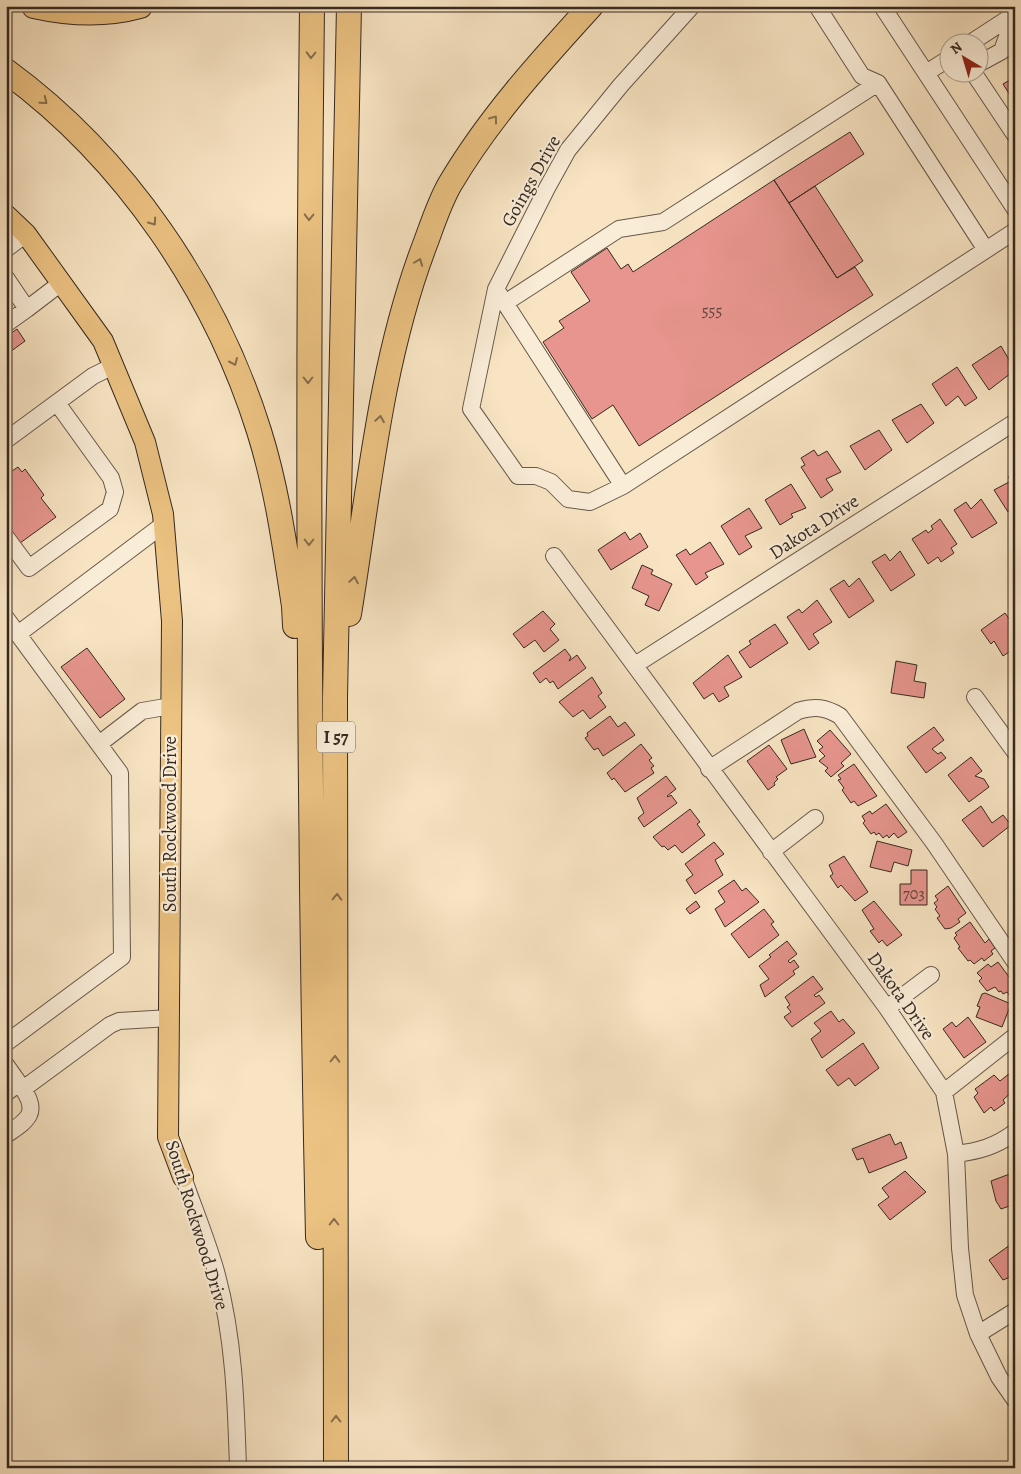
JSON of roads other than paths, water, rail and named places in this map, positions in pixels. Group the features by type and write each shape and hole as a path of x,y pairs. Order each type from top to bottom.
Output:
{"highway":[{"path":"34,6 63,12 95,13 140,6"},
{"name":"I 57","path":"312,6 308,356 320,1468"},
{"name":"I 57","path":"336,1468 335,697 349,6"},
{"path":"335,697 387,378 413,276 449,186 479,139 512,95 591,6"},
{"path":"6,71 56,110 89,144 138,201 178,257 217,322 240,375 259,431 281,525 294,606 308,978 314,1029"}],"main road":[{"name":"South Rockwood Drive","path":"6,215 26,234 103,341 145,442 164,524 172,621 168,1137 183,1177"}],"street":[{"name":"Goings Drive","path":"623,486 590,502 568,499 552,482 536,476 518,476 471,410 500,296 568,150 692,6"},
{"path":"817,6 862,76 878,83 986,250"},
{"path":"882,6 1015,209"},
{"path":"987,32 1015,14"},
{"path":"988,59 1009,50 1008,34 1015,30"},
{"path":"926,74 938,65"},
{"path":"980,82 1015,135"},
{"path":"878,83 663,222 619,229 500,296 623,486 1015,232"},
{"path":"6,249 26,234"},
{"path":"6,278 27,309"},
{"path":"6,324 62,283"},
{"path":"6,440 93,376 113,366"},
{"path":"6,537 29,568 110,509 114,492 111,478 57,403"},
{"name":"Dakota Drive","path":"635,665 1015,422"},
{"path":"18,634 164,524"},
{"name":"Dakota Drive","path":"554,556 886,1008 944,1092 956,1154 965,1295 978,1334 999,1377 1015,1400"},
{"path":"6,618 120,773 122,957 6,1043"},
{"path":"975,697 1015,752"},
{"path":"99,744 142,711 171,706"},
{"path":"709,769 798,711 812,707 828,709 840,716 934,843 1015,962"},
{"path":"771,852 815,818"},
{"path":"886,1008 930,974"},
{"path":"16,1088 110,1025 119,1021 170,1018"},
{"path":"944,1092 1015,1036"},
{"path":"6,1065 16,1088 31,1106 31,1114 25,1122 6,1136"},
{"path":"956,1154 983,1150 998,1144 1015,1132"},
{"name":"South Rockwood Drive","path":"183,1177 217,1274 228,1327 236,1390 238,1468"},
{"path":"978,1334 1015,1311"}]}
